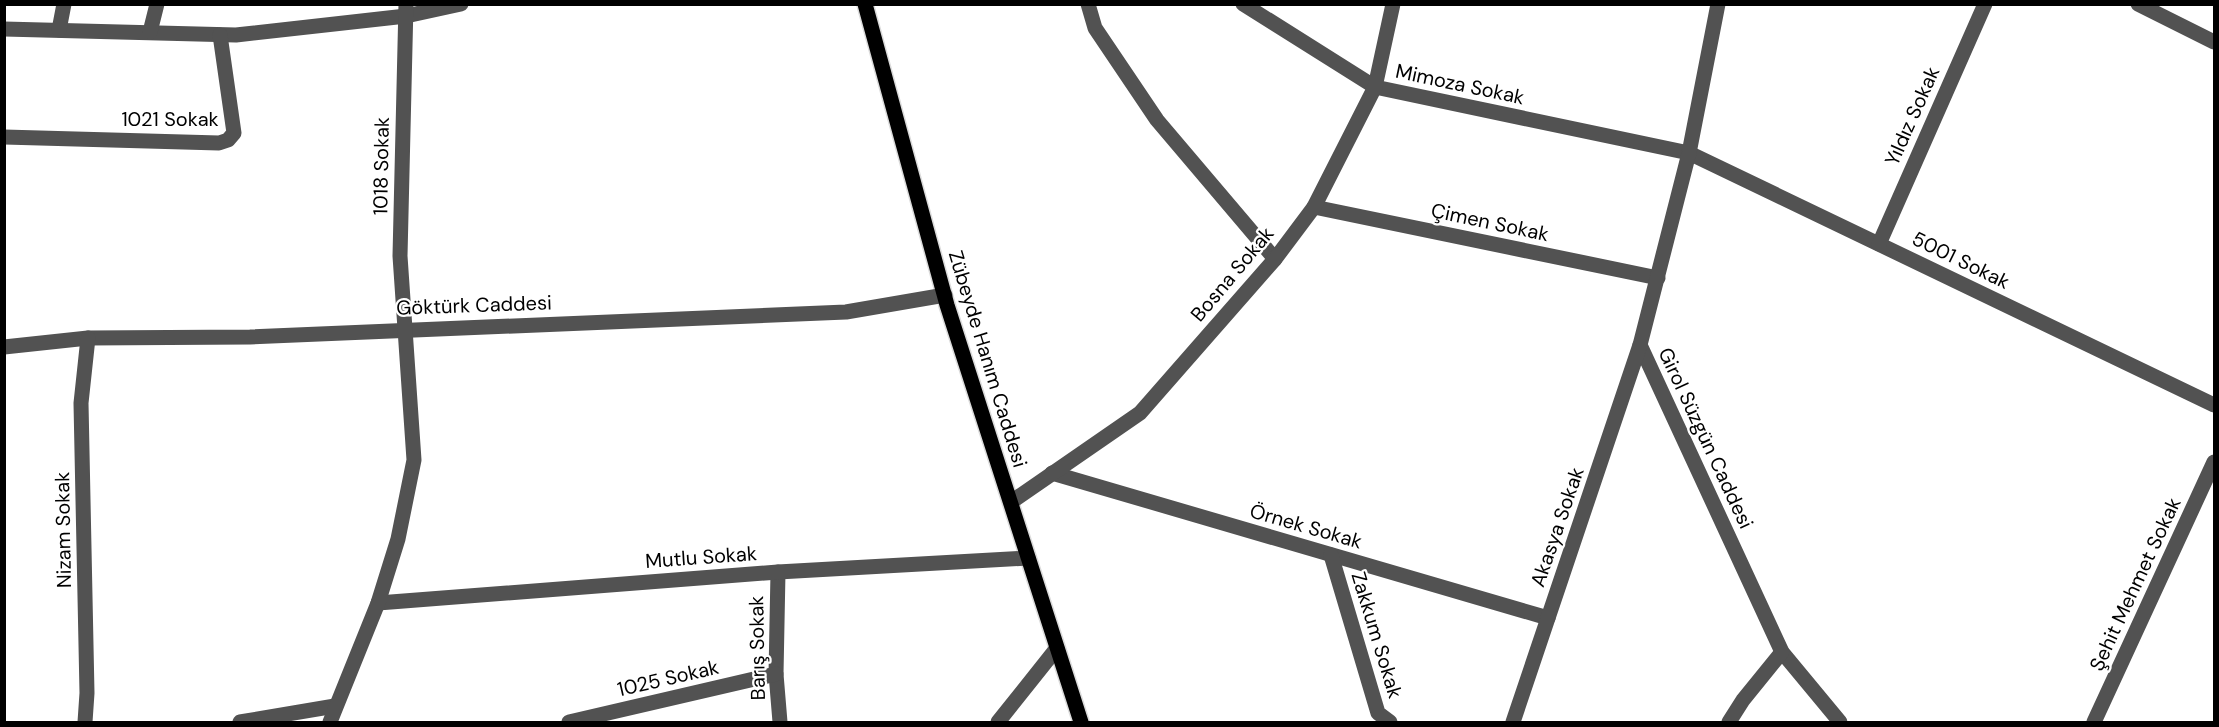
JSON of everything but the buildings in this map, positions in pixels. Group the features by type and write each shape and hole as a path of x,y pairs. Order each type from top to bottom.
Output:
{"main road":[{"name":"Zübeyde Hanım Caddesi","path":"865,4 945,295 1081,723"}],"street":[{"path":"59,30 64,4"},
{"path":"150,32 157,4"},
{"path":"4,29 220,35 461,4"},
{"path":"1088,4 1095,28 1157,120 1275,259"},
{"name":"Mimoza Sokak","path":"1243,4 1375,87 1689,153"},
{"name":"Bosna Sokak","path":"1011,502 1140,413 1275,259 1314,207 1375,87 1393,4"},
{"name":"Girol Süzgün Caddesi","path":"1718,4 1689,153 1640,345 1782,652 1840,723"},
{"name":"Yıldız Sokak","path":"1879,244 1985,4"},
{"path":"2138,4 2214,42"},
{"name":"1018 Sokak","path":"330,723 378,603 398,539 414,460 400,256 406,10"},
{"name":"1021 Sokak","path":"4,137 219,143 228,140 234,133 220,35"},
{"name":"5001 Sokak","path":"1689,153 2214,405"},
{"name":"Çimen Sokak","path":"1314,207 1658,278"},
{"name":"Göktürk Caddesi","path":"4,347 88,338 250,337 846,312 945,295"},
{"name":"Nizam Sokak","path":"85,723 87,693 81,403 88,338"},
{"name":"Akasya Sokak","path":"1513,723 1640,345"},
{"name":"Şehit Mehmet Sokak","path":"2094,723 2214,462"},
{"name":"Örnek Sokak","path":"1052,473 1548,618"},
{"name":"Zakkum Sokak","path":"1331,555 1378,713 1390,723"},
{"name":"Mutlu Sokak","path":"378,603 778,572 1028,558"},
{"name":"Barış Sokak","path":"778,572 776,674 780,723"},
{"path":"998,723 1057,648"},
{"path":"1730,723 1743,700 1782,652"},
{"name":"1025 Sokak","path":"569,723 776,674"},
{"path":"240,723 335,706"}]}
